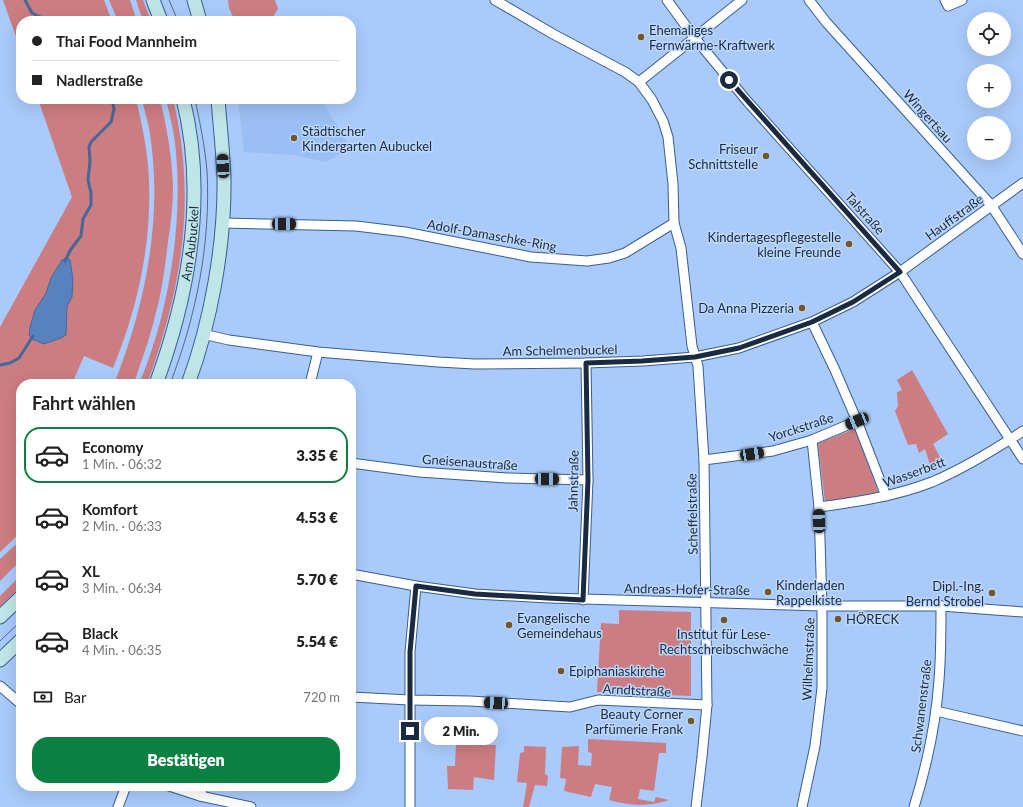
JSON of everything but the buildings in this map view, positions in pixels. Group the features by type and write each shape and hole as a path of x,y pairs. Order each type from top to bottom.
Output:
{"main road":[{"path":"154,0 159,16"},
{"path":"194,0 199,16"},
{"name":"Am Aubuckel","path":"158,379 179,312 185,283 192,232 194,173 192,148 184,104"},
{"path":"190,379 203,334 228,223 218,104"},
{"path":"0,617 16,602"},
{"path":"0,660 16,645"}],"street":[{"path":"495,0 553,34 625,72 639,82 652,100 663,121 668,137 673,184 674,223"},
{"name":"Talstraße","path":"667,0 694,38 747,101 900,272 1023,459"},
{"path":"639,82 742,0"},
{"name":"Wingertsau","path":"809,0 831,27 991,205 1023,254"},
{"path":"945,0 948,6 962,0"},
{"name":"Hauffstraße","path":"900,272 1023,183"},
{"name":"Adolf-Damaschke-Ring","path":"228,223 356,226 405,232 531,257 587,261 609,258 625,253 674,223"},
{"name":"Scheffelstraße","path":"674,223 681,248 692,346 698,366 704,460 707,705 696,807"},
{"name":"Am Schelmenbuckel","path":"203,334 229,340 318,352 408,360 468,363 586,363 695,357 739,348 812,322 853,302 900,272"},
{"path":"812,322 857,421 886,496"},
{"path":"311,379 318,352"},
{"name":"Jahnstraße","path":"583,600 588,480 586,363"},
{"name":"Yorckstraße","path":"704,460 773,451 812,440 857,421"},
{"path":"1011,439 1023,430"},
{"name":"Wasserbett","path":"819,507 886,496 931,482 974,462 1011,439"},
{"name":"Wilhelmstraße","path":"802,807 815,746 822,688 822,606 819,507 812,440"},
{"name":"Gneisenaustraße","path":"356,464 419,472 507,478 588,480"},
{"name":"Andreas-Hofer-Straße","path":"356,575 416,586 475,594 583,600 822,606 942,606 1023,612"},
{"path":"410,807 411,640 416,586"},
{"name":"Schwanenstraße","path":"914,807 929,754 936,711 940,679 942,606"},
{"path":"0,686 16,700"},
{"name":"Arndtstraße","path":"356,697 470,701 570,707 598,700 707,705"},
{"path":"936,711 1023,731"},
{"path":"118,807 124,791"},
{"path":"184,791 200,796 251,807"},
{"path":"200,796 202,791"}],"shaded area":[{"path":"3,0 104,0 110,16 16,16 16,37"},
{"path":"109,0 130,0 135,16 116,16"},
{"path":"136,0 143,0 149,16 141,16"},
{"path":"228,0 275,0 278,9 274,16 233,16 229,8"},
{"path":"40,104 137,104 148,165 149,217 142,269 130,319 113,368 84,356 74,379 16,379 16,537 0,552 0,327 72,197","holes":["62,260 72,297 67,306 35,310 46,293 51,278"]},
{"path":"143,104 161,104 172,164 172,214 160,298 151,332 135,379 116,379 135,322 149,258 153,226 154,193 153,160 149,128"},
{"path":"167,104 174,104 180,136 184,172 185,208 182,243 177,278 159,348 149,379 141,379 158,329 171,270 175,240 178,181 173,133"},
{"name":"Städtischer Kindergarten Aubuckel","path":"239,104 324,104 350,148 326,162 294,155 244,152"},
{"path":"67,258 70,260 73,279 72,297 67,306 66,335 44,344 32,339 29,335 30,327 35,310 46,293 51,278 62,260"},
{"path":"912,370 948,434 933,444 944,465 932,471 925,449 919,453 916,444 908,445 895,411 898,406 897,392 902,390 897,380"},
{"path":"855,429 879,494 825,502 818,443"},
{"path":"16,545 16,566 0,581 0,559"},
{"path":"16,580 16,591 0,607 0,596"},
{"path":"619,610 691,612 691,696 597,692 601,623 619,624"},
{"path":"448,736 481,737 480,745 496,745 494,780 474,777 473,790 448,789 447,766 455,766 456,745 448,744"},
{"path":"588,739 666,743 666,753 659,753 654,791 640,789 638,799 654,802 656,797 669,800 646,805 617,802 609,800 612,787 595,784 591,797 564,791 566,779 560,778 562,747 579,746 578,765 591,766 592,753 588,752"},
{"path":"524,746 546,747 545,774 548,776 547,786 535,785 529,807 523,807 527,783 517,782 520,753 524,752"}],"waterway":[{"path":"25,0 32,13 38,16"},
{"path":"65,261 71,249 81,236 83,219 91,205 91,193 88,180 90,161 89,147 91,142 111,122 114,109 113,104"},
{"path":"0,365 10,363 19,358 33,336"}],"tram line":[{"path":"169,0 176,16"},
{"path":"172,379 194,306 200,279 207,225 207,171 204,144 196,104"},
{"path":"0,641 16,626"}],"place":[{"name":"Ehemaliges Fernwärme-Kraftwerk","path":"641,37"},
{"name":"Städtischer Kindergarten Aubuckel","path":"294,138"},
{"name":"Friseur Schnittstelle","path":"766,156"},
{"name":"Kindertagespflegestelle kleine Freunde","path":"849,244"},
{"name":"Da Anna Pizzeria","path":"802,308"},
{"name":"Kinderladen Rappelkiste","path":"768,592"},
{"name":"Dipl.-Ing. Bernd Strobel","path":"992,593"},
{"name":"HÖRECK","path":"838,619"},
{"name":"Institut für Lese- Rechtschreibschwäche","path":"724,620"},
{"name":"Evangelische Gemeindehaus","path":"509,625"},
{"name":"Epiphaniaskirche","path":"561,671"},
{"name":"Beauty Corner Parfümerie Frank","path":"691,721"}],"route":[{"path":"410,731 410,652 416,586 475,594 583,600 588,480 586,363 695,357 739,348 812,322 853,302 900,272 729,80"}]}
